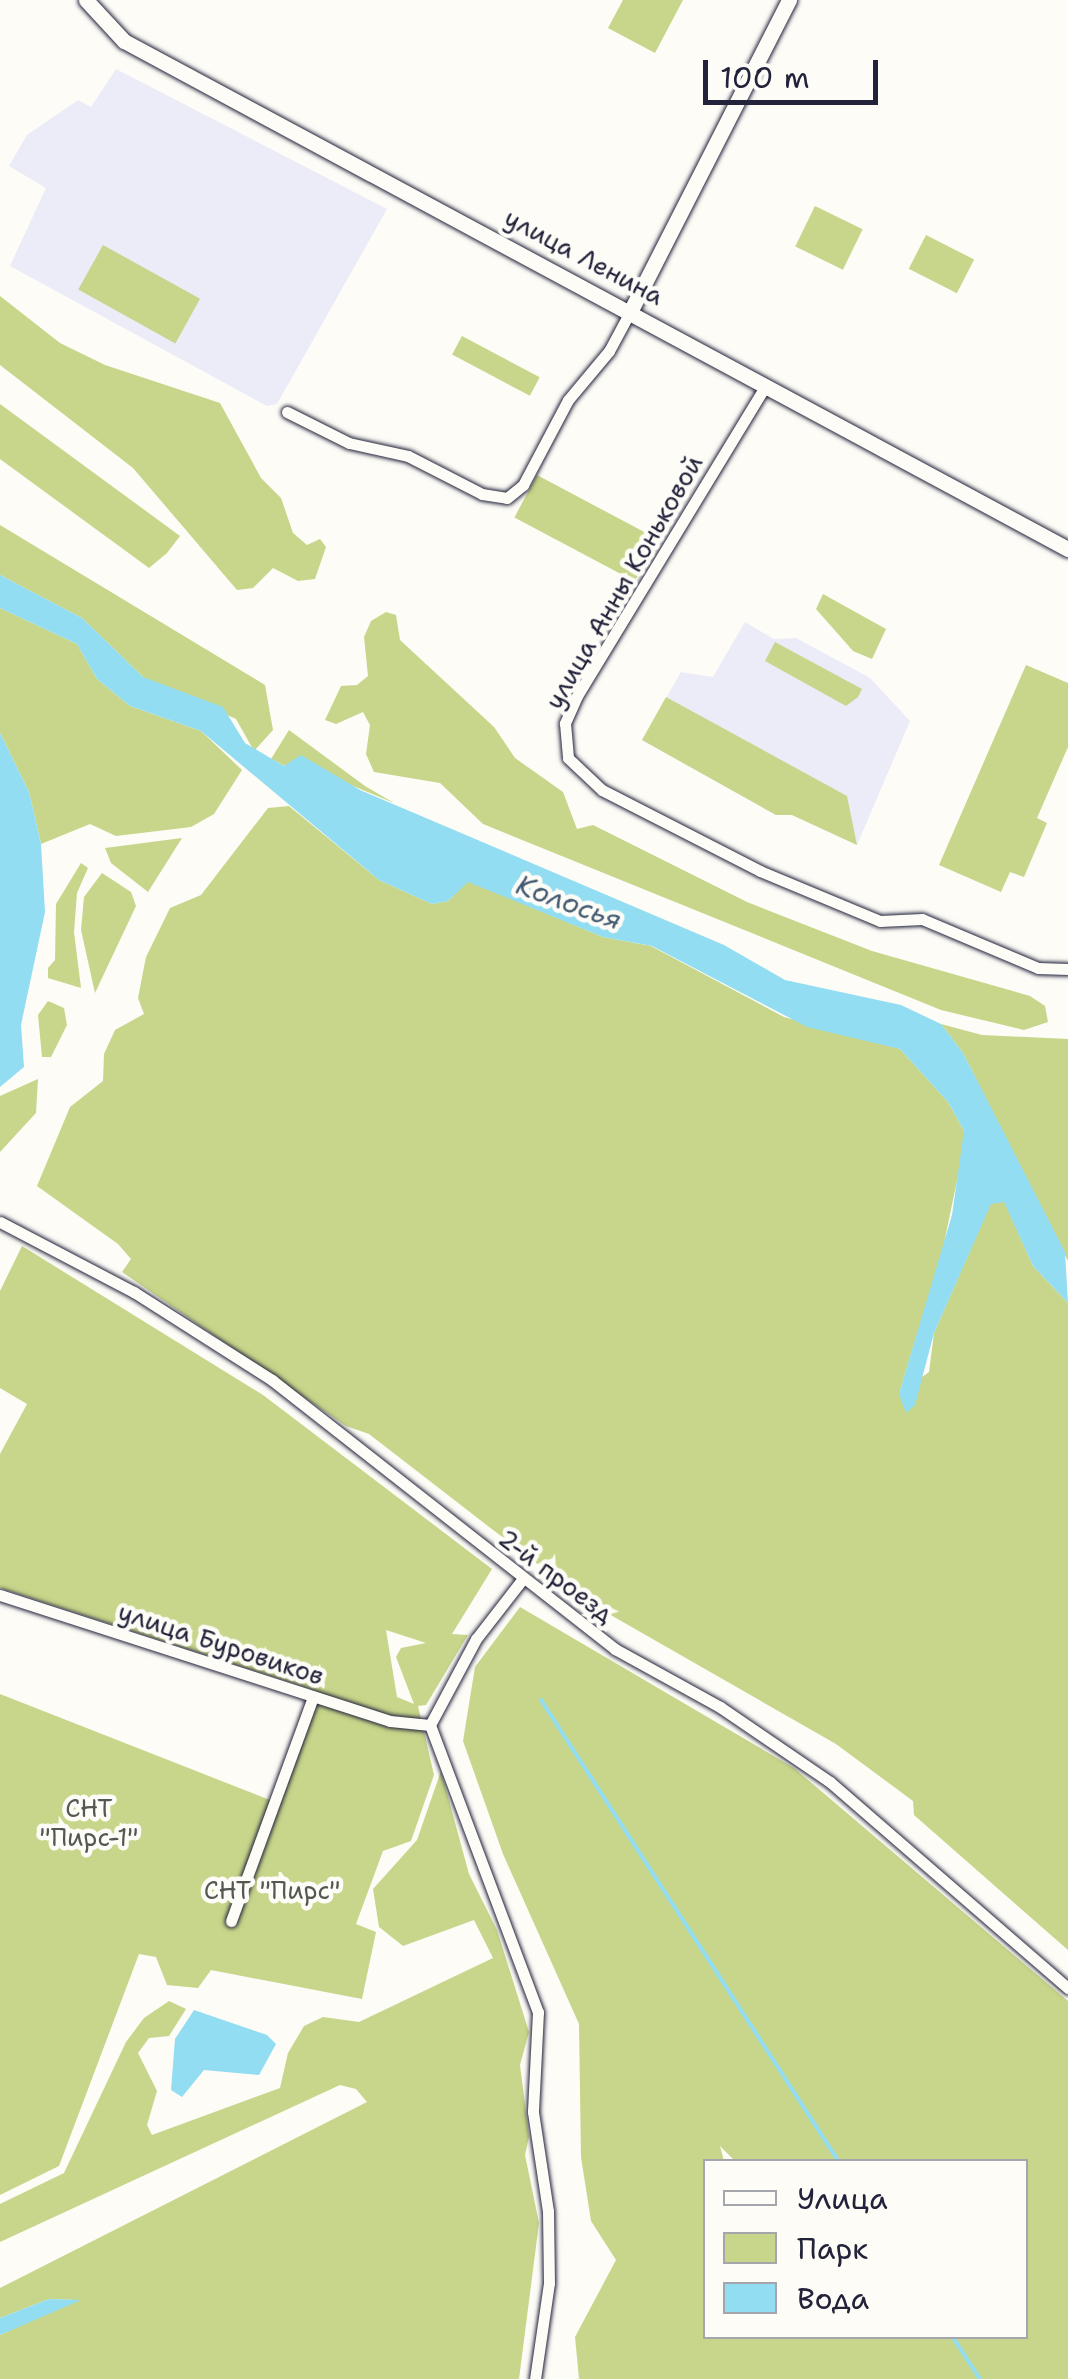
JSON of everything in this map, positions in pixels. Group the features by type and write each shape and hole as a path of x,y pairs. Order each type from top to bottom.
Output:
{"main road":[{"name":"улица Ленина","path":"86,0 124,41 631,310 1068,549"},
{"path":"631,310 788,0"}],"street":[{"path":"287,412 348,443 408,456 482,494 507,498 523,485 568,400 608,351 631,310"},
{"name":"улица Анны Коньковой","path":"766,384 577,696 564,746 575,770 602,790 738,862 880,921 922,919 1038,968 1068,968"},
{"name":"2-й проезд","path":"0,1222 134,1292 272,1380 521,1581 615,1649 720,1707 830,1782 1068,1988"},
{"path":"521,1581 476,1639 430,1725 538,2012 534,2112 548,2210 549,2283 535,2379"},
{"name":"улица Буровиков","path":"0,1595 390,1721 430,1725"},
{"path":"230,1921 313,1697"}],"shaded area":[{"path":"116,69 387,209 277,404 267,406 10,266 46,188 9,166 27,135 78,100 91,107"},
{"path":"745,622 774,639 796,638 870,678 910,721 857,845 792,815 776,815 642,740 681,672 713,677"}],"green space":[{"path":"623,0 683,0 655,53 608,28"},
{"path":"815,206 863,229 843,270 795,246"},
{"path":"926,235 974,260 957,293 909,269"},
{"path":"103,245 200,299 175,343 78,290"},
{"path":"0,296 60,343 105,365 220,403 261,478 281,498 293,533 307,545 320,539 326,547 315,579 298,581 273,568 253,588 237,590 133,468 0,365"},
{"path":"462,336 540,377 530,396 452,355"},
{"path":"0,404 180,536 167,553 149,568 0,459"},
{"path":"537,475 657,539 635,581 514,517"},
{"path":"0,525 265,685 273,730 254,751 236,719 143,677 82,618 0,575"},
{"path":"823,594 886,629 872,659 853,651 816,609"},
{"path":"0,608 77,644 97,679 130,706 201,731 242,770 214,814 191,827 116,836 90,824 41,844 29,792 0,733"},
{"path":"386,612 396,615 400,640 494,727 515,758 563,792 577,829 593,825 747,902 872,951 1030,996 1045,1006 1048,1022 1024,1030 941,1010 483,824 440,783 374,772 366,754 370,725 363,712 336,724 325,720 341,686 357,685 368,676 364,637 371,621"},
{"path":"775,642 862,689 858,697 846,706 765,661"},
{"path":"1026,665 1068,683 1068,747 1037,818 1047,823 1024,877 1010,872 1001,892 939,865"},
{"path":"666,697 847,796 857,845 792,815 776,815 642,740"},
{"path":"289,730 394,803 293,761 285,766 271,759"},
{"path":"289,806 379,880 432,904 448,901 468,881 603,937 651,946 784,1017 900,1049 948,1102 964,1131 964,1147 943,1248 899,1394 929,1372 934,1333 991,1203 1004,1201 1033,1266 1068,1303 1068,1950 914,1815 913,1801 836,1744 581,1598 369,1434 346,1426 122,1272 131,1259 118,1244 37,1186 70,1107 103,1081 104,1054 115,1030 144,1014 138,998 146,957 170,908 201,895 268,808"},
{"path":"182,838 148,892 111,863 105,848"},
{"path":"81,863 88,868 77,893 74,932 81,988 48,978 48,968 55,960 56,904"},
{"path":"102,873 131,892 136,906 95,993 81,930 84,897"},
{"path":"48,1001 64,1008 67,1025 51,1057 42,1057 38,1015"},
{"path":"941,1024 982,1035 1068,1039 1068,1261 963,1053"},
{"path":"38,1079 36,1113 0,1152 0,1096"},
{"path":"22,1246 263,1395 492,1569 452,1634 468,1635 426,1705 418,1706 434,1775 411,1841 383,1851 356,1924 376,1932 362,1999 211,1970 198,1988 167,1985 156,1957 139,1954 59,2166 0,2195 0,1694 270,1800 311,1689 0,1588 0,1454 27,1404 0,1388 0,1291","holes":["386,1630 426,1643 401,1648 396,1657 414,1704 397,1697"]},
{"path":"520,1607 794,1768 1068,2001 1068,2379 579,2379 575,2337 616,2260 591,2221 581,2157 579,2024 503,1854 463,1741 475,1667"},
{"path":"441,1771 469,1874 497,1930 529,2032 520,2065 529,2137 525,2155 539,2223 519,2379 0,2379 0,2335 76,2300 49,2299 0,2318 0,2288 367,2102 356,2089 340,2085 0,2242 0,2204 64,2173 126,2042 144,2018 169,2001 186,2009 169,2036 149,2038 138,2053 157,2091 147,2125 152,2135 280,2088 288,2053 304,2026 323,2017 359,2022 493,1958 474,1920 403,1946 379,1927 373,1889 417,1840"}],"water":[{"name":"Колосья","path":"0,575 82,618 143,677 223,707 245,743 284,766 301,755 360,790 724,945 785,980 901,1005 941,1024 963,1053 1065,1252 1068,1303 1033,1266 1004,1202 991,1204 934,1333 915,1405 906,1413 899,1394 952,1215 964,1131 948,1102 900,1049 807,1027 652,946 603,937 468,882 448,901 432,904 379,880 201,731 130,706 97,679 77,644 0,608"},
{"path":"0,733 29,792 41,844 45,912 21,1025 24,1067 0,1087"},
{"path":"194,2010 267,2035 276,2044 259,2075 204,2070 182,2097 171,2090 175,2039"},
{"path":"49,2299 81,2300 0,2335 0,2318"}],"waterway":[{"path":"541,1700 837,2159"},
{"path":"954,2339 980,2379"}],"park label":[{"name":"СНТ \"Пирс-1\"","path":"89,1824"},
{"name":"СНТ \"Пирс\"","path":"272,1890"}]}
